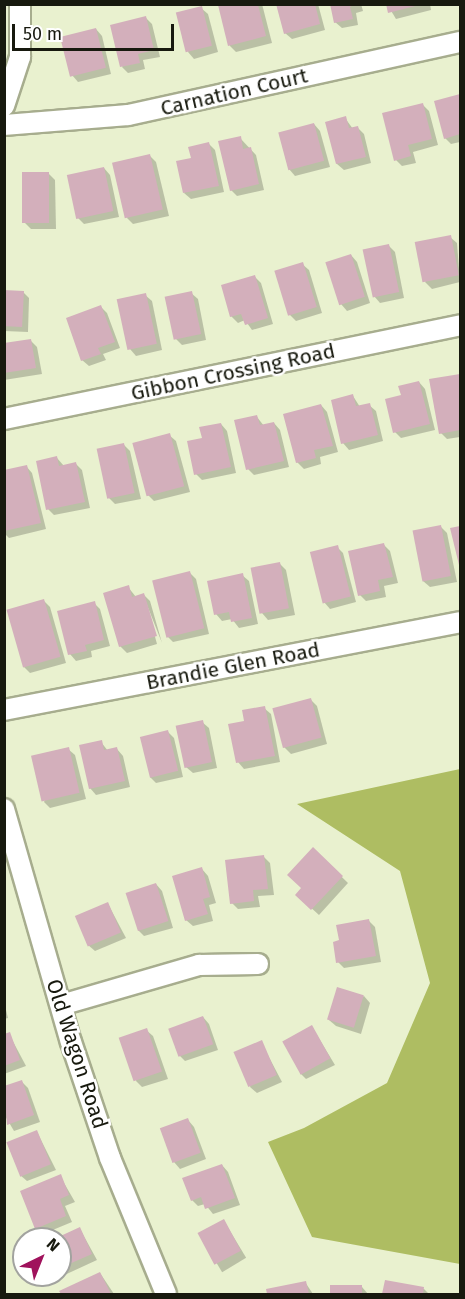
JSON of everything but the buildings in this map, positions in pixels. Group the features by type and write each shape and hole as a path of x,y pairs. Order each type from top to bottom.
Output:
{"street":[{"path":"4,106 20,57 23,33 20,4"},
{"name":"Carnation Court","path":"4,125 128,116 460,42"},
{"name":"Gibbon Crossing Road","path":"4,419 460,325"},
{"name":"Brandie Glen Road","path":"4,710 460,622"},
{"name":"Old Wagon Road","path":"4,808 61,1005 110,1158 166,1294"},
{"path":"61,1005 198,965 258,964"}],"green space":[{"path":"460,769 460,1264 312,1237 268,1142 304,1128 387,1083 430,983 400,871 297,804"}]}
